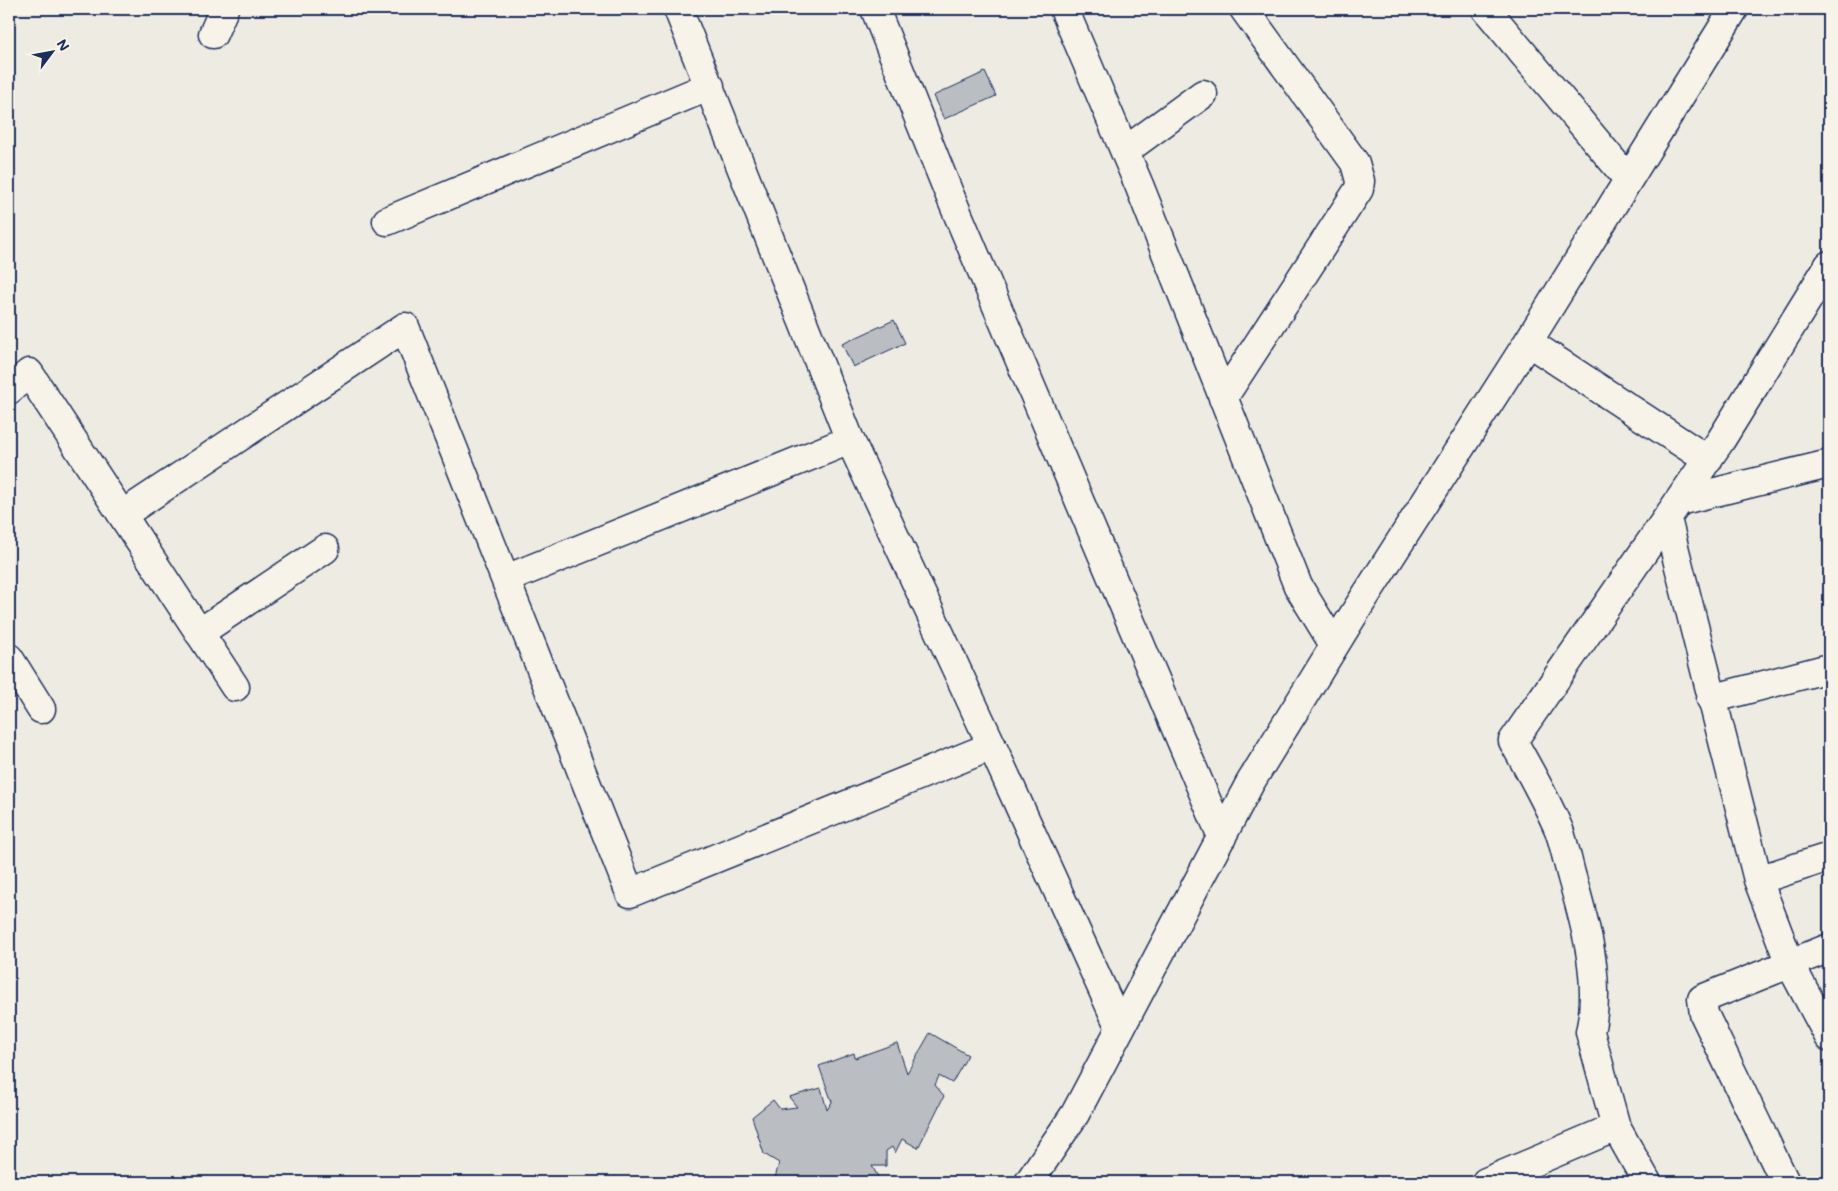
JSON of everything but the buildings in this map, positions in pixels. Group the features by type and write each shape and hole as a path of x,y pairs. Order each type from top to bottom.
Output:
{"street":[{"path":"213,34 224,9"},
{"path":"678,9 850,440 1120,1028"},
{"path":"875,9 948,192 1222,837"},
{"path":"1064,9 1125,151 1298,586 1334,645"},
{"path":"1224,398 1358,189 1360,181 1355,163 1244,9"},
{"path":"1486,9 1628,179"},
{"path":"1029,1182 1075,1114 1250,783 1334,645 1528,342 1734,9"},
{"path":"387,221 710,86"},
{"path":"1125,151 1203,94"},
{"path":"1647,1182 1616,1127 1590,1032 1594,1018 1593,963 1577,894 1559,831 1513,742 1708,460 1829,265"},
{"path":"122,515 405,327 630,893 992,746"},
{"path":"1528,342 1708,460"},
{"path":"9,390 29,374 235,687"},
{"path":"506,579 850,440"},
{"path":"1673,510 1829,464"},
{"path":"1673,510 1711,700 1758,880 1790,964 1829,1037"},
{"path":"199,633 325,549"},
{"path":"9,658 41,708"},
{"path":"1711,700 1829,668"},
{"path":"1758,880 1829,857"},
{"path":"1785,1182 1704,1014 1702,999 1829,948"},
{"path":"1486,1182 1616,1127"}]}
